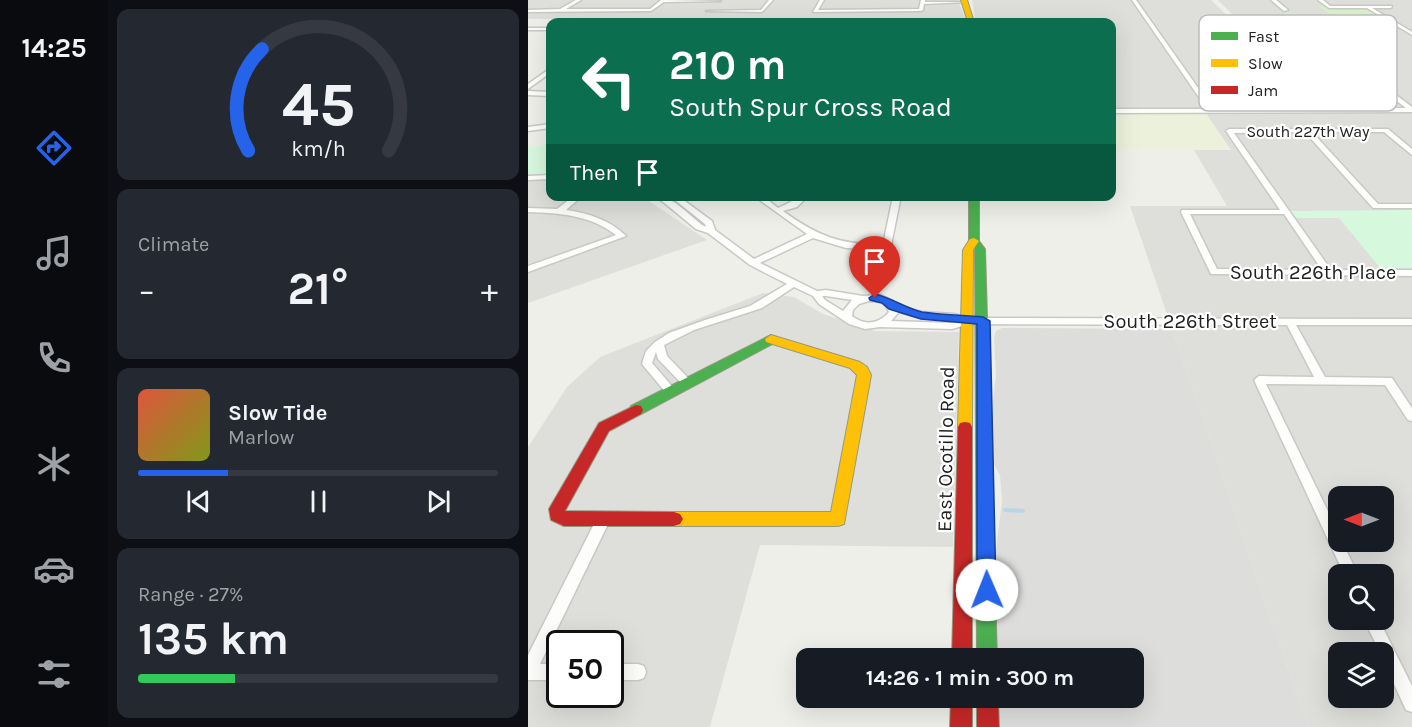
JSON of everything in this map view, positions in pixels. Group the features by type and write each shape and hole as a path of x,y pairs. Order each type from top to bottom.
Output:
{"main road":[{"path":"965,1 970,18"},
{"name":"East Ocotillo Road","path":"962,648 968,250 974,241 974,201"},
{"name":"East Ocotillo Road","path":"974,241 980,249 983,321 987,648"},
{"path":"771,339 860,367 864,375 838,519 564,519 557,515 557,509 601,429 671,391 771,339"},
{"path":"961,727 962,708"},
{"path":"988,708 988,727"}],"street":[{"path":"562,10 579,0"},
{"path":"528,11 651,10 664,0 719,0"},
{"path":"719,0 708,11 762,11 771,0"},
{"path":"822,0 815,11 921,10 922,1 965,1"},
{"path":"868,11 872,0"},
{"path":"1134,0 1199,94"},
{"path":"1273,0 1286,10"},
{"path":"1320,0 1329,7 1391,7 1379,0"},
{"path":"1366,7 1380,15"},
{"path":"1397,25 1412,34"},
{"path":"528,29 546,29"},
{"path":"528,35 537,29"},
{"path":"528,87 546,74"},
{"path":"528,93 546,94"},
{"path":"1397,98 1412,110"},
{"path":"1397,110 1412,110"},
{"path":"1116,111 1211,111"},
{"path":"528,129 546,127"},
{"name":"South 227th Way","path":"1286,212 1229,131 1386,130 1412,153"},
{"path":"1307,131 1376,206 1412,206"},
{"path":"528,178 546,177"},
{"path":"559,211 572,201"},
{"path":"668,201 699,227 711,231 753,263 816,294 826,293 862,299 881,298 893,307 921,315 954,317 968,321"},
{"path":"679,201 708,223 711,231"},
{"path":"764,201 812,235 835,244 887,248 896,201"},
{"path":"777,211 799,201"},
{"path":"528,210 559,211 589,216 610,225 622,236 528,268"},
{"name":"South 226th Place","path":"1286,212 1185,212 1214,272 1412,273"},
{"path":"1286,212 1328,272"},
{"path":"753,263 812,235"},
{"path":"671,391 647,364 648,354 668,338 754,308 793,284"},
{"path":"816,294 822,302 860,325 952,326 968,321"},
{"path":"848,317 848,309 862,299"},
{"path":"879,324 891,316 893,307"},
{"name":"South 226th Street","path":"968,321 1412,322"},
{"path":"1290,322 1321,380"},
{"path":"658,346 662,357 687,382"},
{"path":"1346,564 1259,380 1388,381 1412,417"},
{"path":"546,672 528,672 603,518"},
{"path":"1377,630 1412,704"},
{"path":"624,672 638,672"}],"shaded area":[{"path":"528,0 958,0 965,18 546,18 528,19"},
{"path":"972,0 1211,0 1227,15 1199,15 1199,110 1116,109 1116,18 975,18"},
{"path":"1218,0 1412,0 1412,727 1308,727 1130,206 1227,206 1194,150 1230,150 1205,111 1397,111 1397,15 1233,15"},
{"path":"546,180 546,201 649,201 707,240 528,303 528,181"},
{"path":"763,293 794,297 823,314 875,331 959,332 953,547 760,545 710,727 528,727 528,447 567,387 600,357"},
{"path":"1002,328 1172,329 1308,727 1000,727 999,708 1144,708 1144,648 998,648 995,557 1002,502 1000,475 993,463 992,411 996,376 994,338 996,331"}],"green space":[{"path":"1318,6 1364,8 1377,15 1331,15"},
{"path":"1286,12 1303,15 1284,15"},
{"path":"1205,112 1231,150 1116,150 1116,113"},
{"path":"546,145 546,175 528,177 528,148"},
{"path":"1412,210 1412,269 1381,269 1339,218 1295,218 1289,211"}],"waterway":[{"path":"1005,510 1023,511"}],"traffic: fast":[{"path":"974,201 974,241 980,249 987,648"},
{"path":"636,410 771,339"}],"traffic: slow":[{"path":"964,0 970,18"},
{"path":"965,427 968,250 974,241"},
{"path":"674,519 838,519 864,375 862,370 855,365 771,339"}],"traffic: jam":[{"path":"636,410 604,427 557,509 557,515 564,519 674,519"},
{"path":"962,648 965,427"},
{"path":"961,727 962,708"},
{"path":"988,708 988,727"}],"route":[{"path":"875,298 886,300 893,307 901,310 921,315 983,321 987,590"}]}
